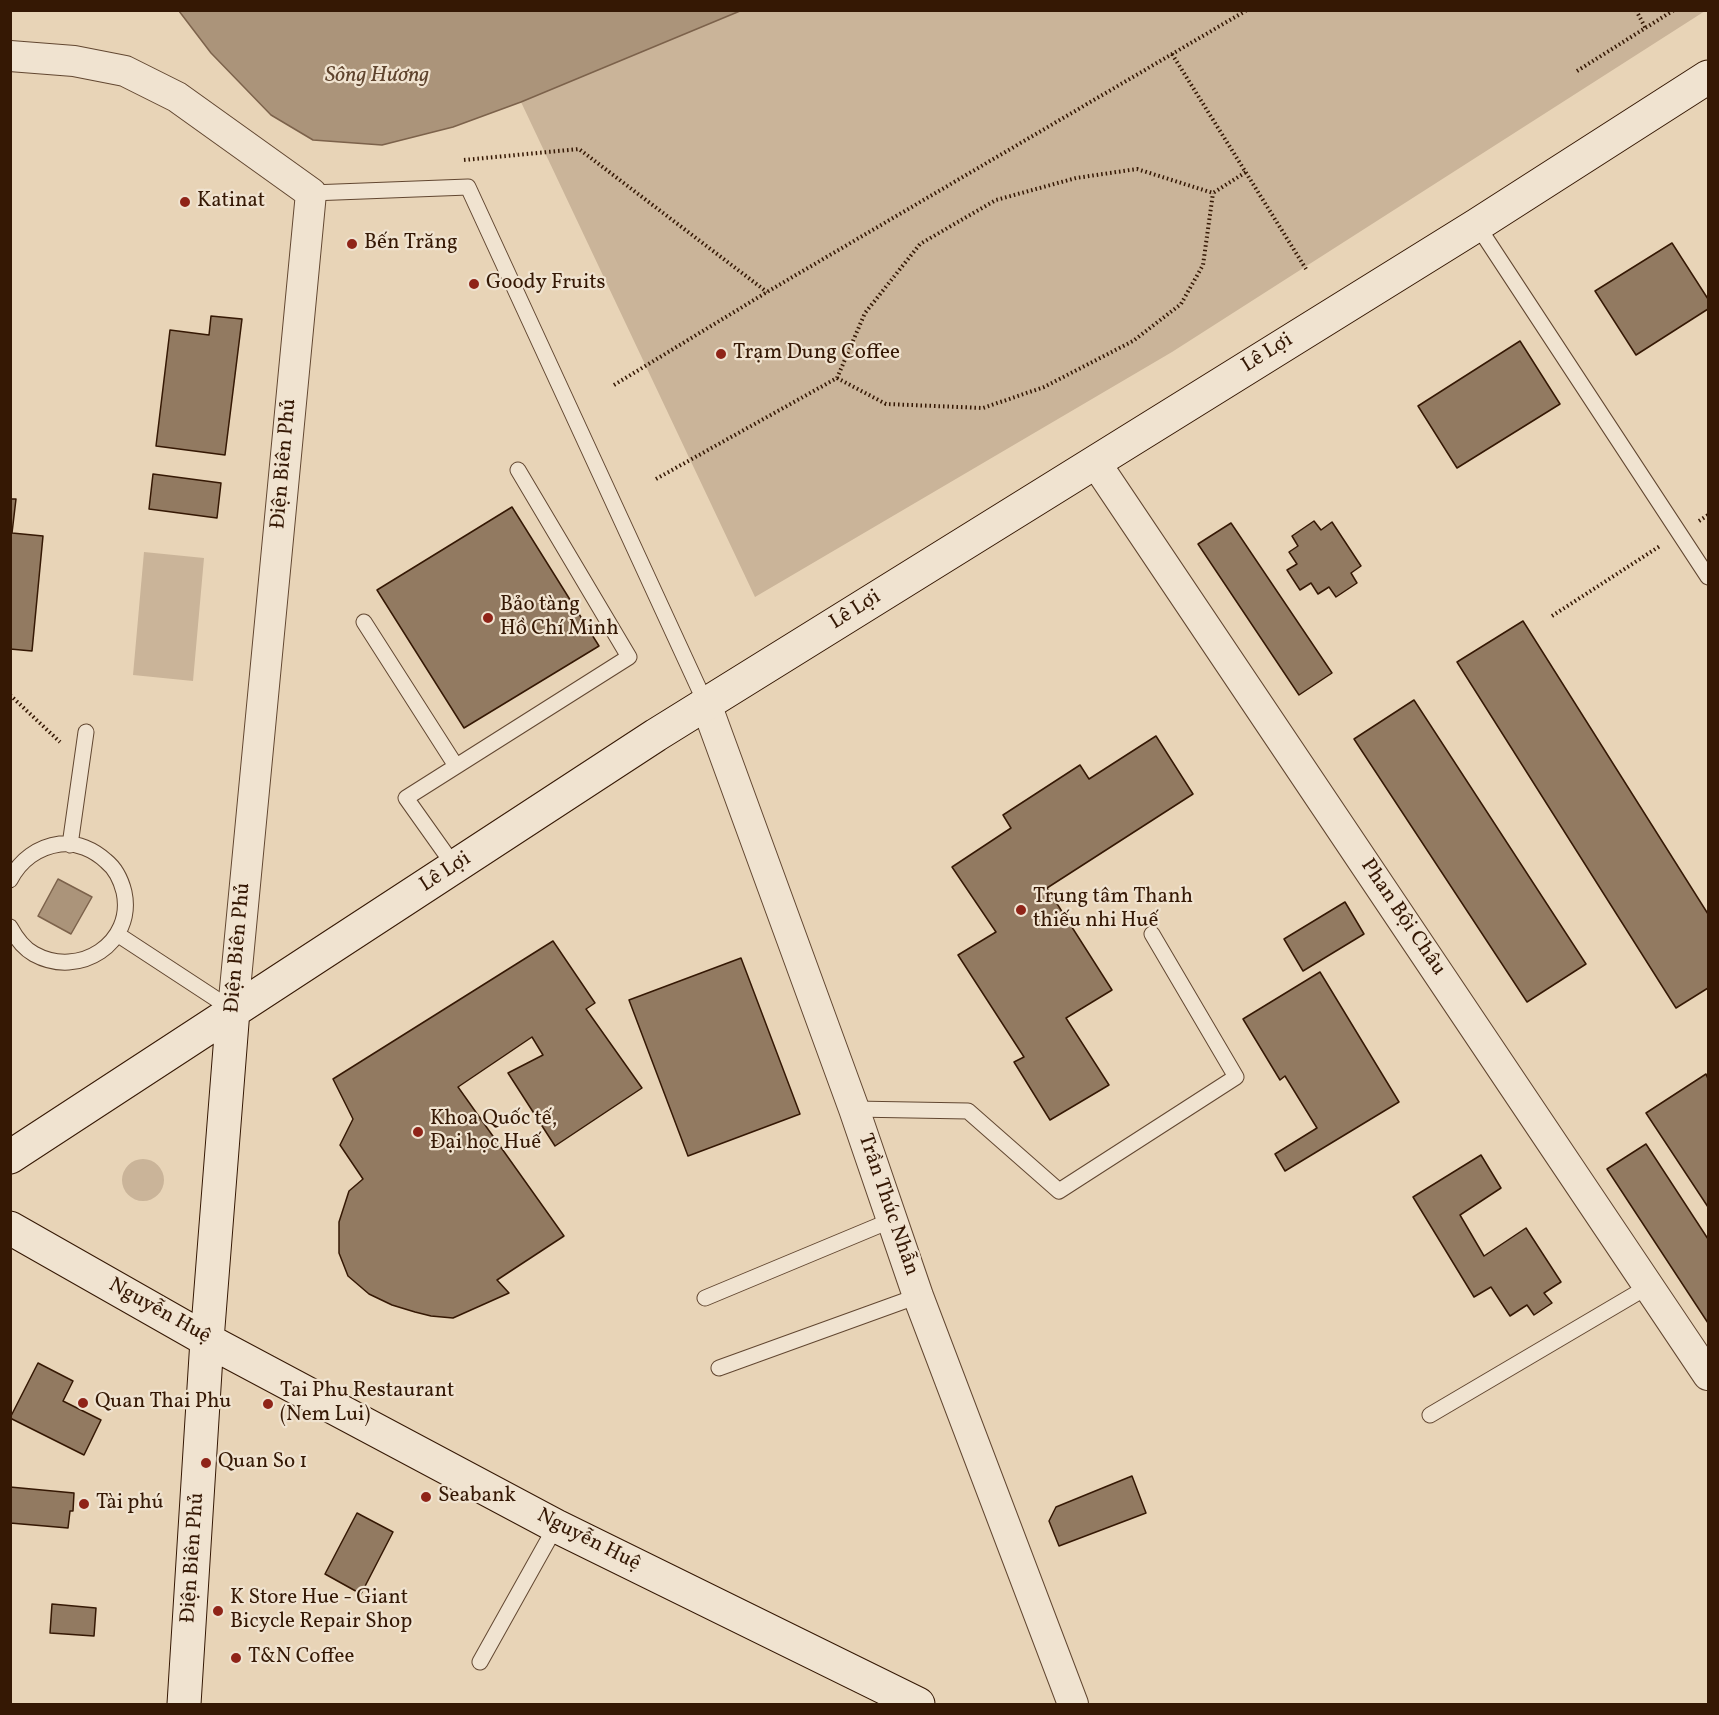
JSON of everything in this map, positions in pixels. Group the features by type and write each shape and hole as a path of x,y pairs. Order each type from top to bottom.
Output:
{"main road":[{"name":"Lê Lợi","path":"10,1157 656,735 1477,225 1708,77"},
{"name":"Điện Biên Phủ","path":"184,1704 207,1340 233,1010"},
{"name":"Nguyễn Huệ","path":"10,1228 207,1340 556,1526 918,1704"}],"street":[{"path":"10,56 74,61 125,71 177,97 311,193"},
{"name":"Điện Biên Phủ","path":"233,1010 311,193"},
{"name":"Phan Bội Châu","path":"1095,462 1708,1375"},
{"name":"Trần Thúc Nhẫn","path":"706,704 855,1109 918,1296 1073,1704"}],"lane":[{"path":"311,193 468,187 706,704"},
{"path":"1477,225 1708,577"},
{"path":"455,867 406,798 629,657 518,470"},
{"path":"364,622 456,766"},
{"path":"70,845 86,732"},
{"path":"10,880 15,870 28,857 44,848 62,844 80,846 98,853 111,865 121,881 125,899 124,917 117,934 105,949 88,959 69,963 50,962 32,954 18,941 10,927"},
{"path":"117,934 233,1010"},
{"path":"855,1109 968,1111 1059,1191 1236,1077 1152,934"},
{"path":"705,1298 892,1220"},
{"path":"1430,1415 1649,1286"},
{"path":"720,1368 918,1296"},
{"path":"480,1662 556,1526"}],"path":[{"path":"614,385 767,291 1247,10"},
{"path":"1636,10 1646,29"},
{"path":"1577,71 1674,10"},
{"path":"1172,54 1306,269"},
{"path":"457,161 579,149 767,291"},
{"path":"656,479 837,378 865,313 920,244 996,200 1076,178 1137,169 1213,193"},
{"path":"837,378 886,404 983,408 1044,387 1133,341 1181,304 1203,265 1213,193 1246,172"},
{"path":"1552,616 1708,515"},
{"path":"10,694 82,764"}],"shaded area":[{"path":"740,11 1705,11 1172,352 755,597 521,102"},
{"path":"144,552 204,558 193,681 133,675"},
{"path":"143,1159 158,1165 164,1180 158,1195 143,1201 128,1195 122,1180 128,1165"}],"water":[{"name":"Sông Hương","path":"179,11 740,11 521,102 453,127 382,145 313,140 271,115 211,53"},
{"path":"58,879 92,897 71,934 38,916"}],"building":[{"path":"1672,243 1708,299 1708,309 1636,355 1595,291"},
{"path":"211,316 242,319 225,455 156,446 170,330 209,335"},
{"path":"1520,341 1560,404 1457,468 1418,406"},
{"path":"153,474 221,483 217,518 149,509"},
{"path":"10,499 16,499 12,533 43,536 32,651 10,649"},
{"name":"Bảo tàng Hồ Chí Minh","path":"512,507 599,646 464,728 377,590"},
{"path":"1314,521 1321,530 1332,522 1361,566 1351,573 1357,583 1336,597 1329,587 1318,594 1311,583 1300,590 1287,570 1297,564 1289,552 1298,546 1292,536"},
{"path":"1231,523 1332,673 1299,695 1198,544"},
{"path":"1523,621 1708,914 1708,988 1676,1008 1457,662"},
{"path":"1414,700 1586,964 1527,1002 1354,739"},
{"name":"Trung tâm Thanh thiếu nhi Huế","path":"1156,736 1193,794 1047,888 1112,990 1066,1018 1109,1085 1050,1120 1014,1062 1024,1057 958,955 996,932 952,867 1011,828 1003,815 1080,765 1089,779"},
{"path":"1345,902 1364,934 1303,971 1284,939"},
{"name":"Khoa Quốc tế, Đại học Huế","path":"553,941 595,1003 586,1009 642,1088 555,1146 508,1073 543,1055 532,1037 458,1087 564,1236 497,1280 509,1293 453,1318 415,1312 392,1305 369,1294 348,1276 339,1253 339,1222 349,1191 363,1179 340,1145 353,1119 333,1079"},
{"path":"741,958 800,1114 688,1156 629,1000"},
{"path":"1320,972 1399,1102 1285,1171 1275,1154 1317,1128 1285,1076 1280,1080 1243,1019"},
{"path":"1706,1074 1708,1079 1708,1207 1646,1113"},
{"path":"1646,1144 1708,1239 1708,1323 1607,1169"},
{"path":"1481,1155 1501,1188 1460,1215 1484,1256 1526,1228 1561,1282 1544,1293 1552,1303 1534,1315 1527,1305 1510,1316 1491,1287 1474,1297 1413,1197"},
{"path":"38,1363 73,1381 63,1401 101,1420 84,1455 10,1418"},
{"path":"1132,1476 1146,1513 1059,1546 1049,1521 1056,1507"},
{"path":"10,1487 74,1493 73,1511 70,1511 68,1528 10,1523"},
{"path":"357,1513 393,1532 361,1594 325,1574"},
{"path":"52,1604 96,1608 94,1636 50,1633"}],"place":[{"name":"Katinat","path":"185,202"},
{"name":"Bến Trăng","path":"352,244"},
{"name":"Goody Fruits","path":"474,284"},
{"name":"Trạm Dung Coffee","path":"721,354"},
{"name":"Bảo tàng Hồ Chí Minh","path":"488,618"},
{"name":"Trung tâm Thanh thiếu nhi Huế","path":"1021,910"},
{"name":"Khoa Quốc tế, Đại học Huế","path":"418,1132"},
{"name":"Quan Thai Phu","path":"83,1403"},
{"name":"Tai Phu Restaurant (Nem Lui)","path":"268,1404"},
{"name":"Quan So 1","path":"206,1463"},
{"name":"Seabank","path":"426,1497"},
{"name":"Tài phú","path":"84,1504"},
{"name":"K Store Hue - Giant Bicycle Repair Shop","path":"218,1611"},
{"name":"T&N Coffee","path":"236,1658"}]}
